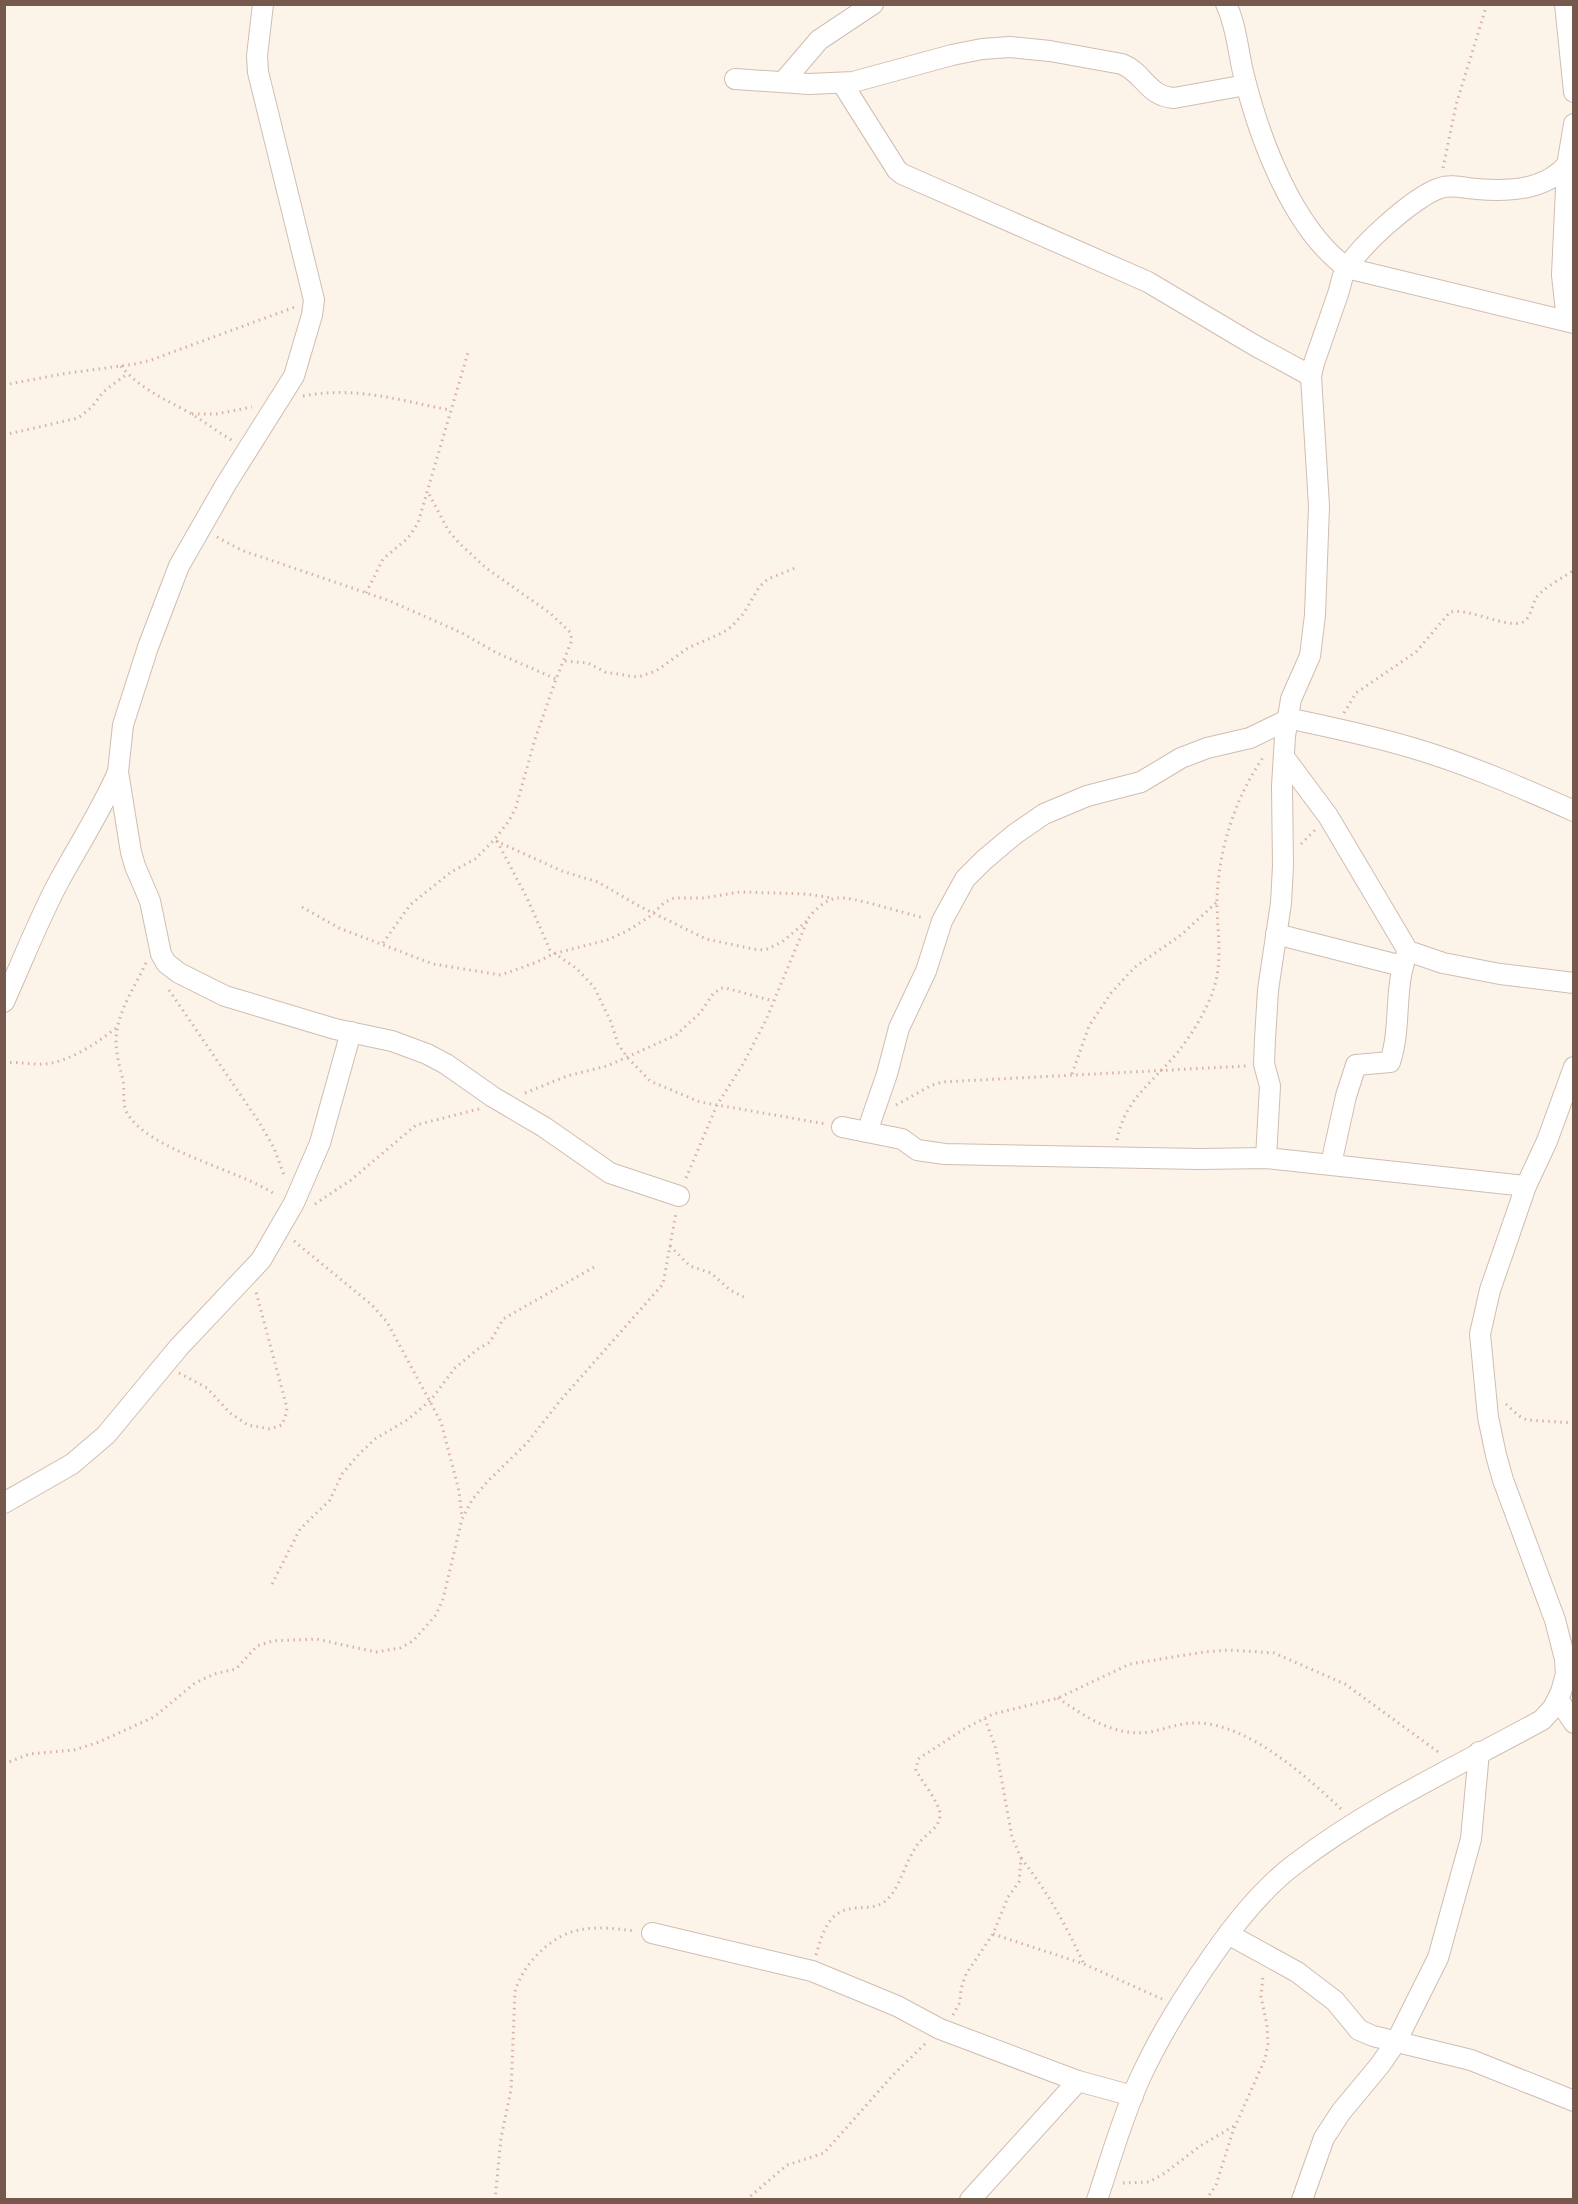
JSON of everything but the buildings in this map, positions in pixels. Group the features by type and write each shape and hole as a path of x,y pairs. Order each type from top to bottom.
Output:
{"street":[{"path":"263,4 257,56 258,72 314,300 312,315 294,376 200,527 179,566 148,647 123,725 118,772 132,859 150,901 161,954 166,963 189,979 232,998 351,1032 392,1041 427,1054 544,1127 610,1173 679,1196"},
{"path":"783,82 819,40 873,4"},
{"path":"1226,4 1246,85 1266,146 1293,204 1313,236 1330,256 1347,268 1570,322 1562,274 1574,124"},
{"path":"1568,7 1574,92"},
{"path":"735,79 809,84 842,83 861,80 934,59 982,49 1010,47 1122,64 1131,69 1154,93 1167,98 1246,85"},
{"path":"842,83 897,170 902,174 1148,282 1311,376"},
{"path":"1266,1158 1270,1086 1264,1065 1268,990 1283,866 1281,822 1286,724 1291,699 1310,656 1315,615 1319,506 1311,376 1343,276 1379,230 1412,205 1440,188 1450,186 1499,191 1516,190 1540,183 1570,160"},
{"path":"869,1125 887,1074 899,1028 932,956 942,921 965,879 1015,834 1044,814 1087,796 1141,782 1181,758 1207,748 1250,738 1286,724 1336,728 1418,750 1521,787 1574,811"},
{"path":"1284,757 1328,816 1405,958 1398,993 1395,1040 1390,1062 1358,1063 1354,1067 1331,1164"},
{"path":"4,1002 59,882 104,803 118,772"},
{"path":"1276,934 1500,974 1574,983"},
{"path":"4,1503 72,1464 106,1435 164,1365 257,1263 288,1214 320,1143 351,1032"},
{"path":"1568,1671 1556,1620 1503,1480 1488,1417 1480,1334 1490,1290 1526,1186 1547,1141 1574,1067"},
{"path":"843,1127 869,1125 902,1139 921,1151 945,1154 1199,1159 1266,1158 1526,1186"},
{"path":"1096,2199 1140,2077 1176,2007 1252,1905 1294,1864 1356,1822 1479,1752 1542,1720 1558,1699 1568,1671 1574,1629"},
{"path":"1558,1699 1574,1723"},
{"path":"1302,2199 1324,2138 1341,2112 1396,2042 1438,1958 1471,1839 1479,1752"},
{"path":"652,1933 812,1971 897,2006 940,2029 1078,2081 1133,2096"},
{"path":"1228,1935 1297,1972 1335,2001 1359,2030 1373,2036 1470,2060 1574,2101"},
{"path":"970,2199 1078,2081"}],"path":[{"path":"1440,188 1456,105 1487,4"},
{"path":"4,385 151,360 314,300"},
{"path":"366,593 383,559 408,538 418,523 470,349"},
{"path":"121,366 148,391 192,414 248,450"},
{"path":"4,435 78,418 92,407 103,392 127,374"},
{"path":"192,414 216,414 324,392 398,398 451,411"},
{"path":"383,943 412,903 451,872 475,859 496,841 509,821 516,807 535,739 572,640 570,632 550,613 486,568 458,542 448,531 428,492"},
{"path":"200,527 241,550 390,601 556,679"},
{"path":"565,661 588,663 605,672 630,676 656,671 688,648 731,627 744,613 759,586 768,579 795,568"},
{"path":"1336,728 1356,693 1416,652 1450,612 1460,610 1521,623 1527,619 1537,596 1574,570"},
{"path":"1114,1156 1119,1128 1129,1106 1180,1050 1205,1009 1214,988 1219,955 1217,902 1219,876 1235,809 1251,774 1286,724"},
{"path":"1283,866 1328,816"},
{"path":"496,841 562,871 598,882 639,906 706,939 759,950 782,942 814,911 834,898"},
{"path":"496,841 527,898 552,954 577,969 594,987 611,1022 618,1044 650,1081 662,1088 717,1105 843,1127"},
{"path":"302,908 339,928 433,964 496,975 512,972 552,954 607,940 627,931 655,913 665,902 674,898 703,898 740,892 818,895 842,898 942,921"},
{"path":"1072,1074 1089,1026 1111,993 1135,967 1181,935 1217,902"},
{"path":"4,1764 29,1754 74,1750 99,1742 154,1717 195,1683 214,1674 236,1669 256,1646 272,1641 316,1640 376,1652 400,1648 413,1641 436,1615 443,1599 462,1519 472,1500 527,1443 566,1393 661,1287 666,1276 679,1196 717,1105 743,1064 774,1001 808,919"},
{"path":"156,937 121,1014 118,1027 116,1052 124,1084 125,1108 131,1119 142,1129 166,1144 271,1191 282,1201 302,1249 383,1316 436,1411 443,1428 459,1491 462,1519"},
{"path":"165,984 259,1122 274,1148 288,1214"},
{"path":"314,1204 351,1180 419,1123 462,1114 501,1102 567,1076 607,1066 676,1035 700,1013 713,994 721,988 774,1001"},
{"path":"4,1063 47,1064 90,1047 118,1027"},
{"path":"869,1125 932,1085 942,1082 1264,1065"},
{"path":"670,1246 690,1266 711,1273 730,1290 748,1299"},
{"path":"164,1365 207,1388 230,1413 248,1425 270,1429 282,1425 286,1408 270,1339 256,1294 257,1263"},
{"path":"272,1584 300,1529 330,1500 349,1465 369,1444 407,1420 430,1401 455,1368 490,1342 503,1319 596,1266"},
{"path":"1486,1395 1506,1404 1523,1419 1574,1423"},
{"path":"812,1971 823,1929 827,1923 849,1908 873,1907 883,1904 893,1893 917,1844 931,1832 939,1821 939,1809 916,1770 918,1759 956,1734 985,1719 999,1713 1058,1698 1138,1661 1204,1652 1265,1651 1290,1659 1345,1684 1457,1766"},
{"path":"1058,1698 1091,1721 1120,1731 1151,1732 1168,1726 1198,1722 1232,1729 1286,1763 1327,1795 1356,1822"},
{"path":"985,1719 996,1749 1012,1837 1021,1858 1062,1917 1083,1964"},
{"path":"746,2199 787,2165 824,2153 893,2075 957,2010 966,1974 993,1934 1008,1897 1019,1882 1021,1858"},
{"path":"495,2199 501,2138 511,2090 515,1992 519,1979 542,1951 563,1935 578,1930 603,1928 652,1933"},
{"path":"993,1934 1083,1964 1149,1992 1176,2007"},
{"path":"1206,2199 1216,2185 1227,2148 1267,2053 1267,2025 1261,1997 1268,1955"},
{"path":"1104,2178 1129,2184 1149,2182 1200,2146 1237,2124"}]}
